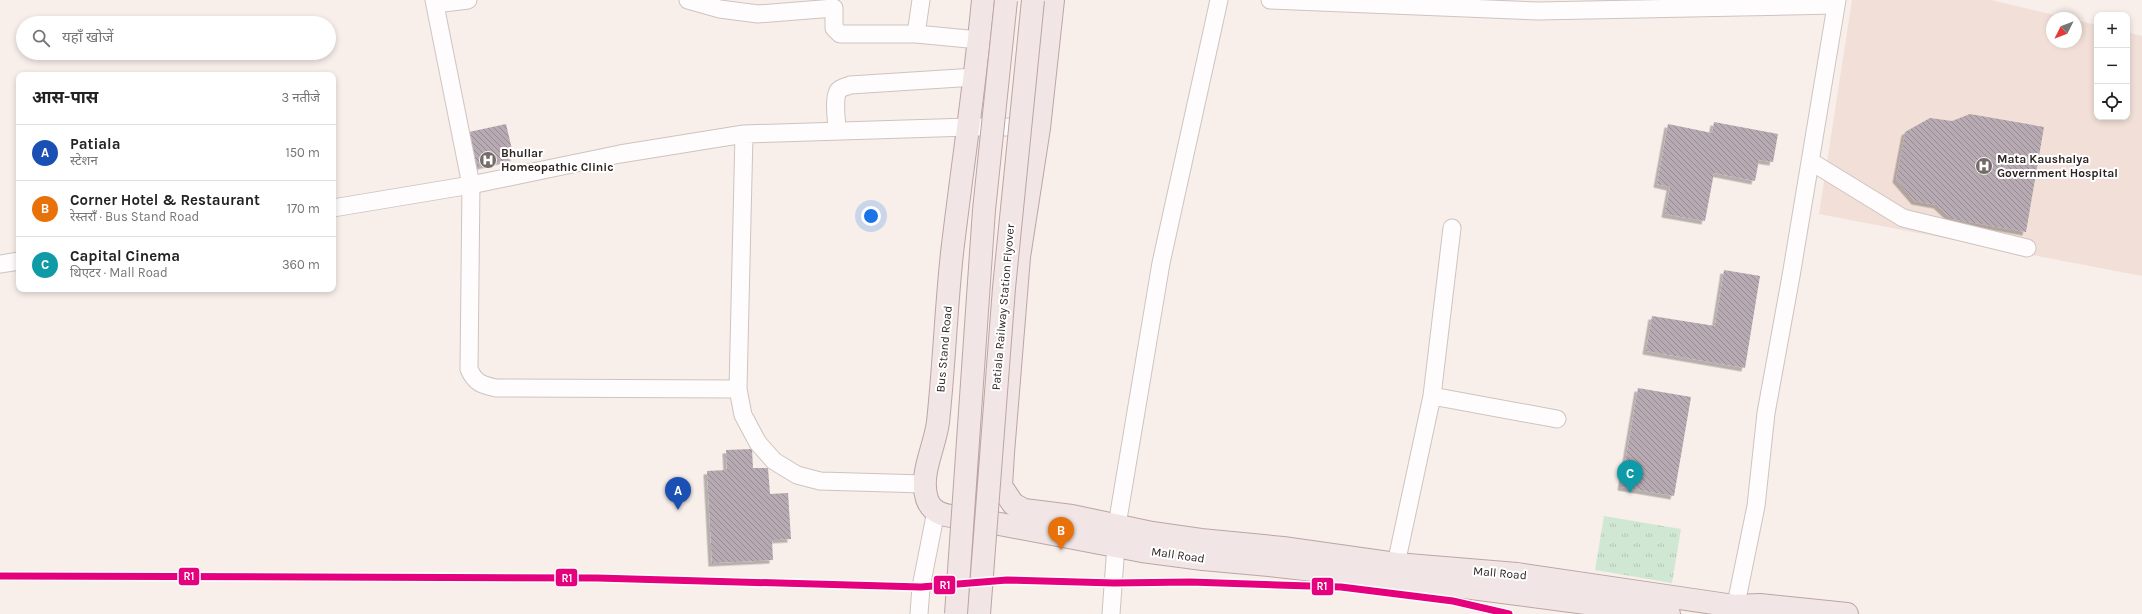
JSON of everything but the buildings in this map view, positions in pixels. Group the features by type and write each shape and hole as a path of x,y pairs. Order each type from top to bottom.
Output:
{"main road":[{"name":"Bus Stand Road","path":"924,484 938,424 952,254 969,127 983,0"},
{"name":"Patiala Railway Station Flyover","path":"956,614 984,210 1006,0"},
{"name":"Patiala Railway Station Flyover","path":"979,614 1004,288 1033,0"},
{"path":"1053,0 1039,128 1019,257 1001,486 1013,504 1024,510 1072,516 1116,535"},
{"path":"924,484 928,500 936,511 946,516 1116,535"},
{"name":"Mall Road","path":"1116,535 1152,533 1396,564 1517,574 1734,610 1760,605 1848,614"},
{"name":"Mall Road","path":"1116,535 1204,559 1448,586 1669,614"}],"street":[{"path":"468,0 434,2 471,185 469,369 473,379 483,386 496,388 738,388"},
{"path":"688,0 738,6 758,14 834,4 834,28 837,34 916,34 979,40"},
{"path":"916,34 921,0"},
{"path":"1111,614 1116,535 1161,263 1219,0"},
{"path":"1270,0 1538,11 1837,2 1792,276 1766,413 1756,506 1734,610"},
{"path":"838,131 837,101 838,92 842,88 850,86 975,77"},
{"path":"336,208 471,185 620,154 744,134 969,127 1039,128"},
{"path":"744,134 738,388 743,415 758,443 774,460 797,476 820,481 924,484"},
{"path":"1810,161 1903,218 2027,248"},
{"path":"1396,564 1432,396 1452,228"},
{"path":"0,264 16,261"},
{"path":"1432,396 1557,419"},
{"path":"919,614 921,587 936,511"}],"shaded area":[{"name":"Mata Kaushalya Government Hospital","path":"1852,0 1991,0 2046,13 2046,48 2082,48 2082,21 2094,24 2094,120 2130,120 2130,33 2142,36 2142,276 1819,214"}],"green space":[{"path":"1604,516 1681,529 1672,583 1595,570"}],"transit line":[{"name":"R1","path":"0,576 597,578 921,587 1007,580 1114,583 1190,582 1341,587 1453,601 1509,614"}],"place":[{"name":"Bhullar Homeopathic Clinic","path":"488,160"},
{"name":"Mata Kaushalya Government Hospital","path":"1984,166"},
{"name":"Capital Cinema","path":"1630,493"},
{"name":"Patiala","path":"678,510"},
{"name":"Corner Hotel & Restaurant","path":"1061,550"}]}
